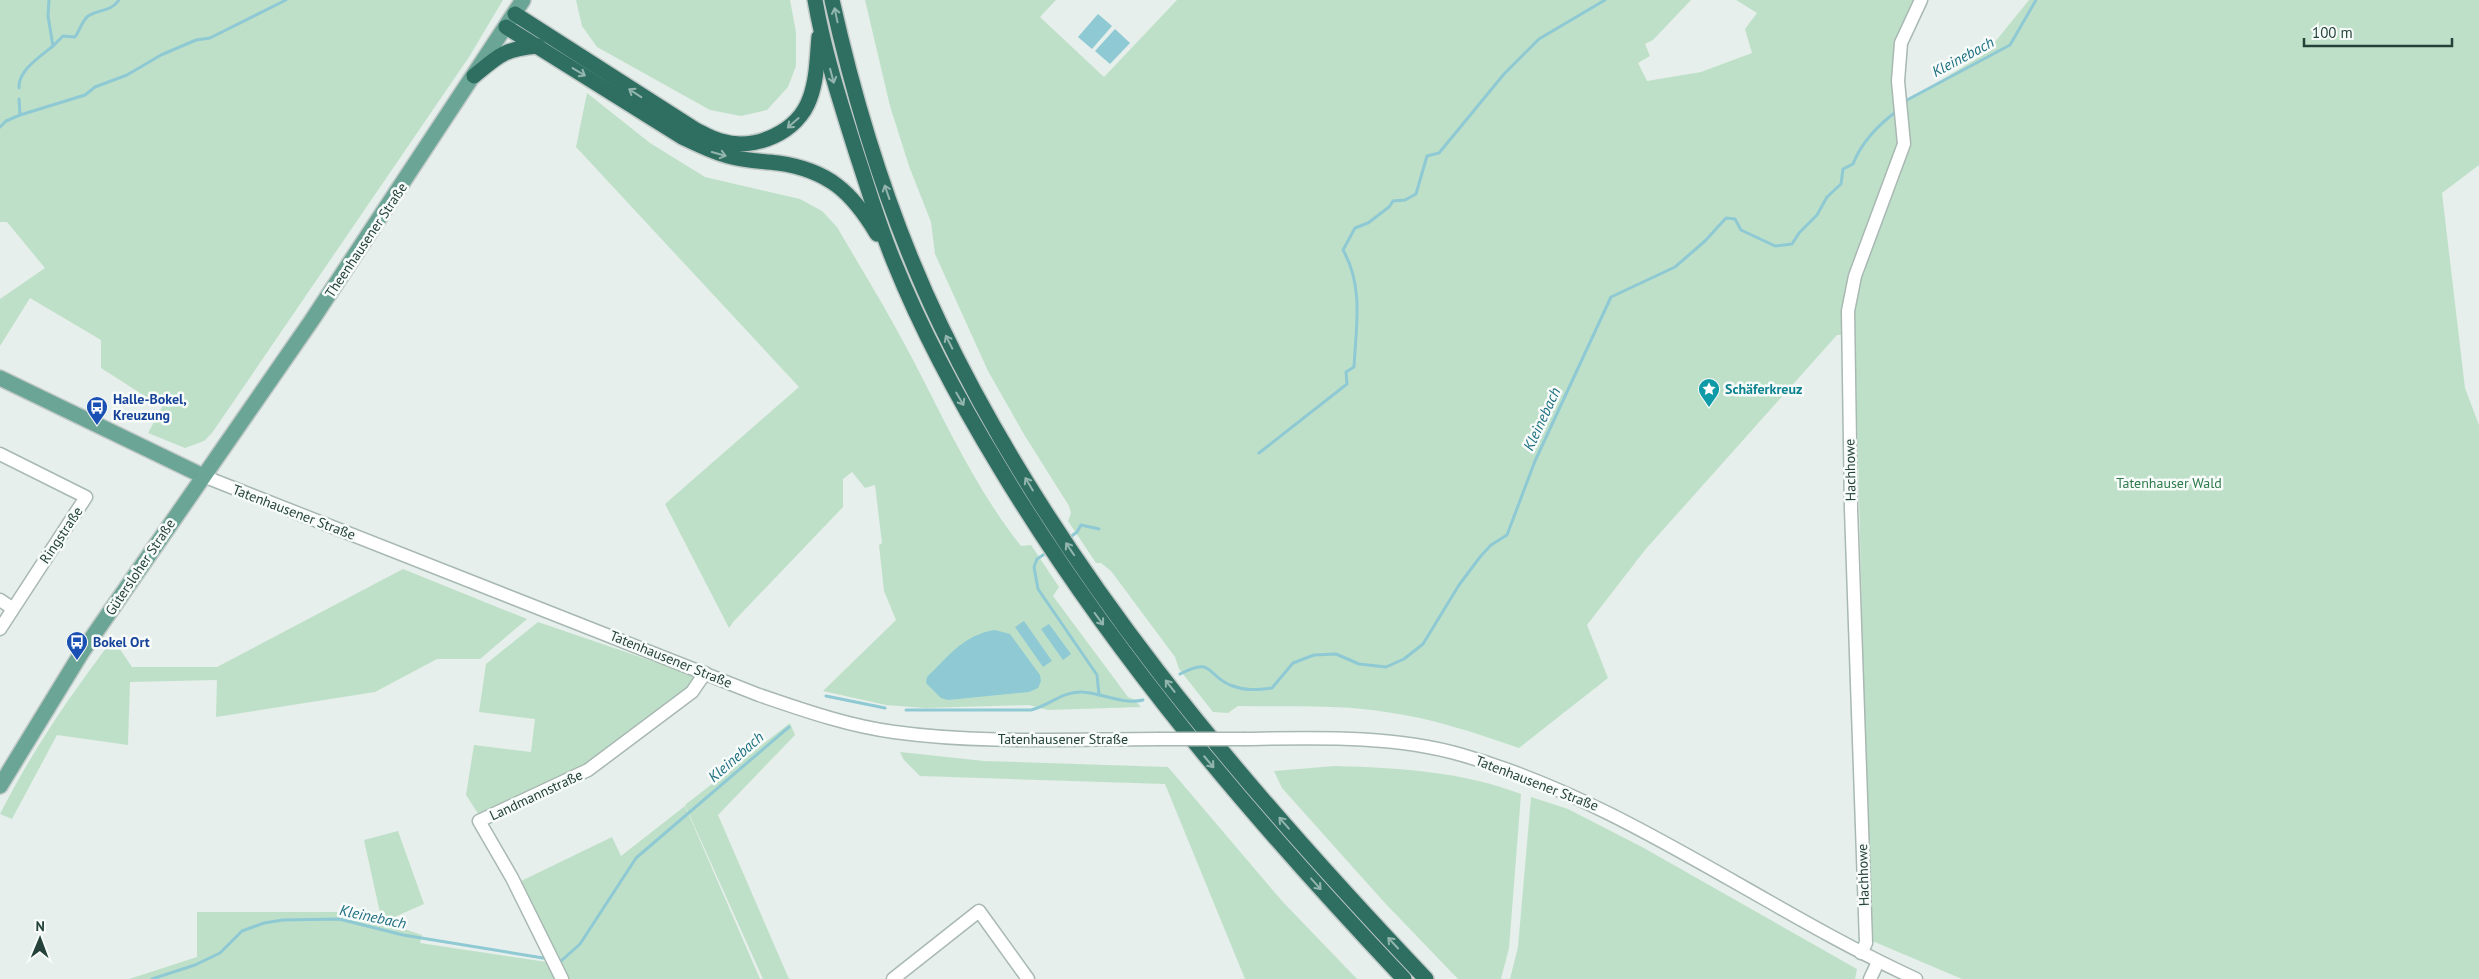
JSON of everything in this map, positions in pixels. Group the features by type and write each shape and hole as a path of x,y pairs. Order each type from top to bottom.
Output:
{"highway":[{"path":"814,0 836,91 894,261 949,381 1041,535 1070,580 1178,724 1250,811 1404,979"},
{"path":"832,0 860,114 907,249 940,325 972,387 1054,526 1085,572 1200,724 1336,882 1426,979"},
{"path":"515,14 696,130 721,141 741,144 757,143 771,138 785,130 799,118 810,100 820,28"},
{"path":"506,27 682,137 712,152 734,158 798,166 817,173 840,186 857,202 894,261"},
{"path":"474,76 500,54 514,48 538,46"}],"main road":[{"name":"Theenhausener Straße","path":"203,476 312,320 523,0"},
{"path":"0,378 203,476"},
{"name":"Gütersloher Straße","path":"0,786 82,652 203,476"}],"street":[{"name":"Hachhowe","path":"1861,953 1866,943 1851,509 1848,311 1855,276 1904,144 1898,82 1901,43 1921,0"},
{"name":"Ringstraße","path":"0,454 86,498 0,629"},
{"name":"Tatenhausener Straße","path":"203,476 802,710 893,732 965,739 1333,738 1403,743 1462,755 1531,778 1605,810 1861,953 1916,979"},
{"path":"0,600 12,608"},
{"name":"Landmannstraße","path":"562,979 512,878 479,821 588,770 692,692 705,672"},
{"path":"894,979 979,911 1028,979"},
{"path":"1870,979 1878,962"}],"green space":[{"path":"0,0 503,0 469,57 212,433 204,441 185,448 148,433 162,407 101,368 101,340 30,298 0,346 0,299 45,268 7,222 0,222"},
{"path":"576,0 790,0 796,32 796,66 788,87 767,110 741,116 710,110 597,47 582,26"},
{"name":"Tatenhauser Wald","path":"865,0 1056,0 1040,17 1104,77 1177,0 1691,0 1653,40 1645,44 1650,56 1638,63 1647,81 1701,72 1752,53 1745,29 1757,13 1736,0 1926,0 1906,44 1903,76 1905,102 1986,53 2029,0 2479,0 2479,165 2442,193 2465,388 2479,425 2479,979 1962,979 1870,940 1855,335 1837,335 1645,550 1587,625 1608,678 1519,748 1437,722 1368,709 1238,706 1228,713 1213,712 1179,669 1175,657 1111,571 1101,563 1096,563 1068,521 1071,513 1069,506 1025,436 988,371 935,254 931,222 909,166 890,106"},
{"path":"587,93 650,143 705,177 800,199 822,211 837,227 893,323 989,501 1021,546 1031,545 1059,587 1053,596 1128,697 1141,707 1048,710 1029,705 925,708 886,705 823,691 896,620 884,591 879,545 882,543 875,485 865,488 852,472 843,479 843,507 729,628 665,504 799,387 576,147"},
{"path":"403,569 527,619 480,659 437,659 375,692 216,717 217,680 130,682 128,745 57,735 12,819 0,814 25,768 53,724 113,639 132,667 217,667"},
{"path":"538,622 693,675 693,686 585,767 479,815 466,795 474,745 531,752 535,719 479,712 486,664"},
{"path":"790,723 795,735 718,815 789,979 763,979 685,805"},
{"path":"900,752 984,761 1168,767 1282,901 1357,979 1245,979 1165,784 920,776 904,760"},
{"path":"1335,766 1429,772 1475,780 1521,794 1509,948 1501,979 1458,979 1384,902 1282,788 1274,771"},
{"path":"1531,797 1568,809 1642,847 1857,969 1855,979 1510,979 1518,947"},
{"path":"685,806 760,979 565,979 519,882 612,837 621,856"},
{"path":"398,831 424,904 383,922 422,935 420,943 547,962 555,979 129,979 197,957 197,912 343,912 382,922 364,840"}],"water":[{"path":"1098,14 1112,26 1092,49 1078,37"},
{"path":"1115,29 1130,43 1110,64 1095,51"},
{"path":"1024,621 1052,661 1043,667 1015,627"},
{"path":"1049,624 1071,654 1063,660 1041,629"},
{"path":"995,630 1010,634 1040,675 1041,681 1038,688 1029,692 948,700 941,698 926,683 927,677 957,648 974,636"}],"waterway":[{"path":"19,88 22,75 26,69 53,46 48,16 49,0"},
{"path":"53,46 63,36 75,37 88,16 112,7 119,0"},
{"path":"20,115 85,95 95,87 127,75 161,55 196,40 210,38 286,0"},
{"path":"1259,453 1347,384 1346,372 1354,367 1357,307 1354,278 1343,250 1355,228 1368,223 1389,207 1393,201 1405,200 1416,194 1427,156 1439,153 1504,74 1539,39 1605,0"},
{"name":"Kleinebach","path":"1907,100 2010,45 2036,0"},
{"path":"0,127 6,121 20,115 19,99"},
{"name":"Kleinebach","path":"1180,674 1191,669 1204,667 1222,681 1235,687 1261,689 1272,688 1293,663 1314,655 1336,654 1359,664 1386,667 1404,659 1423,644 1459,585 1480,557 1491,545 1507,535 1535,461 1611,297 1675,267 1705,241 1726,218 1735,219 1741,230 1775,246 1792,244 1799,233 1817,215 1827,197 1841,184 1843,169 1853,164 1871,134 1897,111"},
{"path":"1069,538 1077,532 1081,525 1099,529"},
{"path":"1049,551 1037,559 1034,567 1038,589 1097,675 1099,695"},
{"name":"Kleinebach","path":"906,710 1031,710 1075,692 1090,693 1128,701 1143,700"},
{"name":"Kleinebach","path":"826,696 885,708"},
{"name":"Kleinebach","path":"561,961 580,944 636,858 789,727"},
{"name":"Kleinebach","path":"152,979 195,965 220,953 242,931 264,923 283,920 339,919 403,935 543,958"}],"place":[{"name":"Schäferkreuz","path":"1709,408"},
{"name":"Halle-Bokel, Kreuzung","path":"97,426"},
{"name":"Bokel Ort","path":"77,661"}]}
